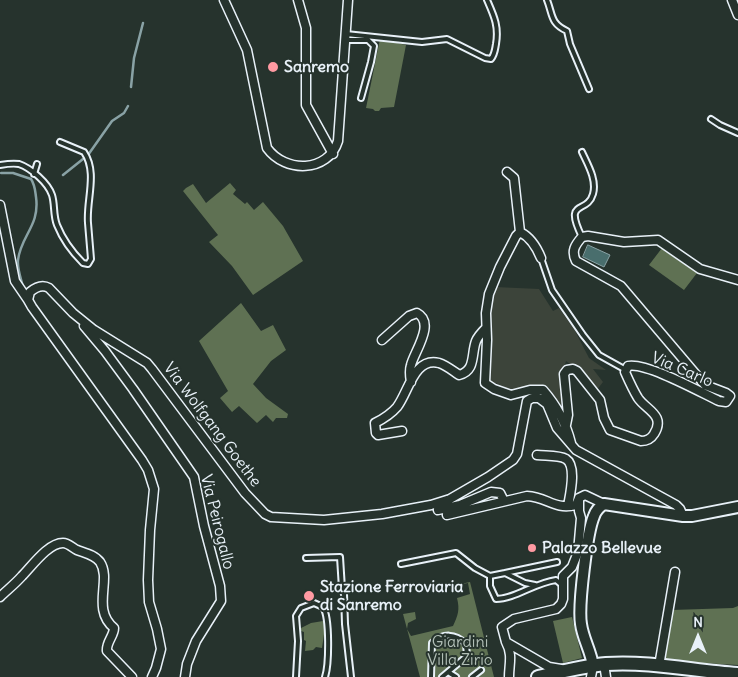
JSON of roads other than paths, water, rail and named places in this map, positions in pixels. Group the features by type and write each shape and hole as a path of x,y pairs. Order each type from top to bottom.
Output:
{"main road":[{"path":"538,677 568,670 599,671 659,666 738,674"}],"street":[{"path":"224,0 247,50 267,148 273,156 294,166 319,162 330,157 338,141 348,0"},
{"path":"298,0 306,28 306,105 333,154"},
{"path":"732,0 738,15"},
{"path":"507,172 514,178 520,232 524,234 538,251 541,258"},
{"path":"0,205 15,281 148,470 154,489 149,548 149,595 160,649 152,677"},
{"name":"Via Carlo","path":"520,232 500,267 489,294 486,313 488,340 485,383 494,389 511,395 530,390 543,390 566,425 572,445"},
{"path":"582,237 588,236 624,242 658,240 700,269 738,280"},
{"name":"Via Carlo","path":"566,425 568,415 564,374 567,370 571,369 577,371 600,400 604,418 610,430 641,442 651,439 657,429 657,418 654,412 639,399 625,372 628,366 636,365 664,375 719,401 726,402 730,399 730,396 726,393 705,385 621,286 576,261 573,252 574,248 582,237"},
{"name":"Via Wolfgang Goethe","path":"28,300 30,292 34,288 46,286 73,313 94,330 152,368 245,493 265,514 271,517 324,520 382,514 431,505 450,499 497,472 513,460 516,454 527,401 532,398 539,398 544,401 557,428 576,450 676,505 683,516"},
{"name":"Via Peirogallo","path":"73,313 105,351 194,477 204,526 220,586 221,601 196,641 187,664 185,677"},
{"name":"Via Carlo","path":"382,340 409,316 417,313 422,316 424,330 411,363 411,382"},
{"name":"Via Carlo","path":"402,431 378,435 375,423 396,407 416,372 423,364 429,362 441,363 459,375 466,374 470,369 476,341 486,328"},
{"path":"537,455 564,458 569,462 572,480 568,506"},
{"path":"438,510 460,505 490,492 500,493 504,501"},
{"path":"447,515 520,497 535,497 559,506 576,505 579,498 585,495 604,504 683,516 738,507"},
{"path":"509,677 512,659 502,627 514,619 556,609 561,604 563,576 572,567 578,552 581,518 579,498"},
{"path":"599,671 592,658 581,624 582,596 591,527 598,508 604,504"},
{"path":"0,598 23,576 34,562 56,544 65,543 94,556 100,562 103,569 102,603 106,620 114,628 114,632 106,645 107,650 132,677"},
{"path":"659,666 675,572"},
{"path":"506,642 549,667 568,670"}],"lane":[{"path":"345,37 422,42 447,40 491,59 494,56 498,32 495,18 487,0"},
{"path":"547,0 551,18 558,27 567,31 570,44 589,89"},
{"path":"345,37 368,40 374,46 361,98"},
{"path":"711,119 720,126 738,132"},
{"path":"0,165 20,165 48,186 53,197 56,223 62,236 83,264 88,264 91,259 88,221 91,186 89,165 84,152 60,142"},
{"path":"582,152 592,174 594,185 591,198 576,210 575,214 576,223 582,237"},
{"path":"34,174 38,164"},
{"path":"541,258 552,290 583,335 599,355 626,370"},
{"path":"401,564 456,553 475,568 490,576 557,562"},
{"path":"306,558 340,558 351,677"},
{"path":"505,574 525,583 535,585"},
{"path":"490,576 490,586 496,599 508,597 544,582 556,580 563,587"},
{"path":"296,677 298,641 296,616 302,608 314,603 324,607 327,616 328,662 325,677"},
{"path":"431,677 432,643 439,637 448,635 461,640 466,644 468,651 467,656 442,677"},
{"path":"472,677 481,670"},
{"path":"448,672 456,677"}],"water":[{"path":"588,245 610,255 604,267 583,257"}],"waterway":[{"path":"131,87 134,58 143,23"},
{"path":"88,155 112,121 124,113 128,106"},
{"path":"63,175 83,159"},
{"path":"1,173 13,173 31,179 35,188 35,216 18,260 23,287"}],"place":[{"name":"Sanremo","path":"273,67"},
{"name":"Palazzo Bellevue","path":"532,548"},
{"name":"Stazione Ferroviaria di Sanremo","path":"309,596"}],"park label":[{"name":"Giardini Villa Zirio","path":"460,651"}]}
